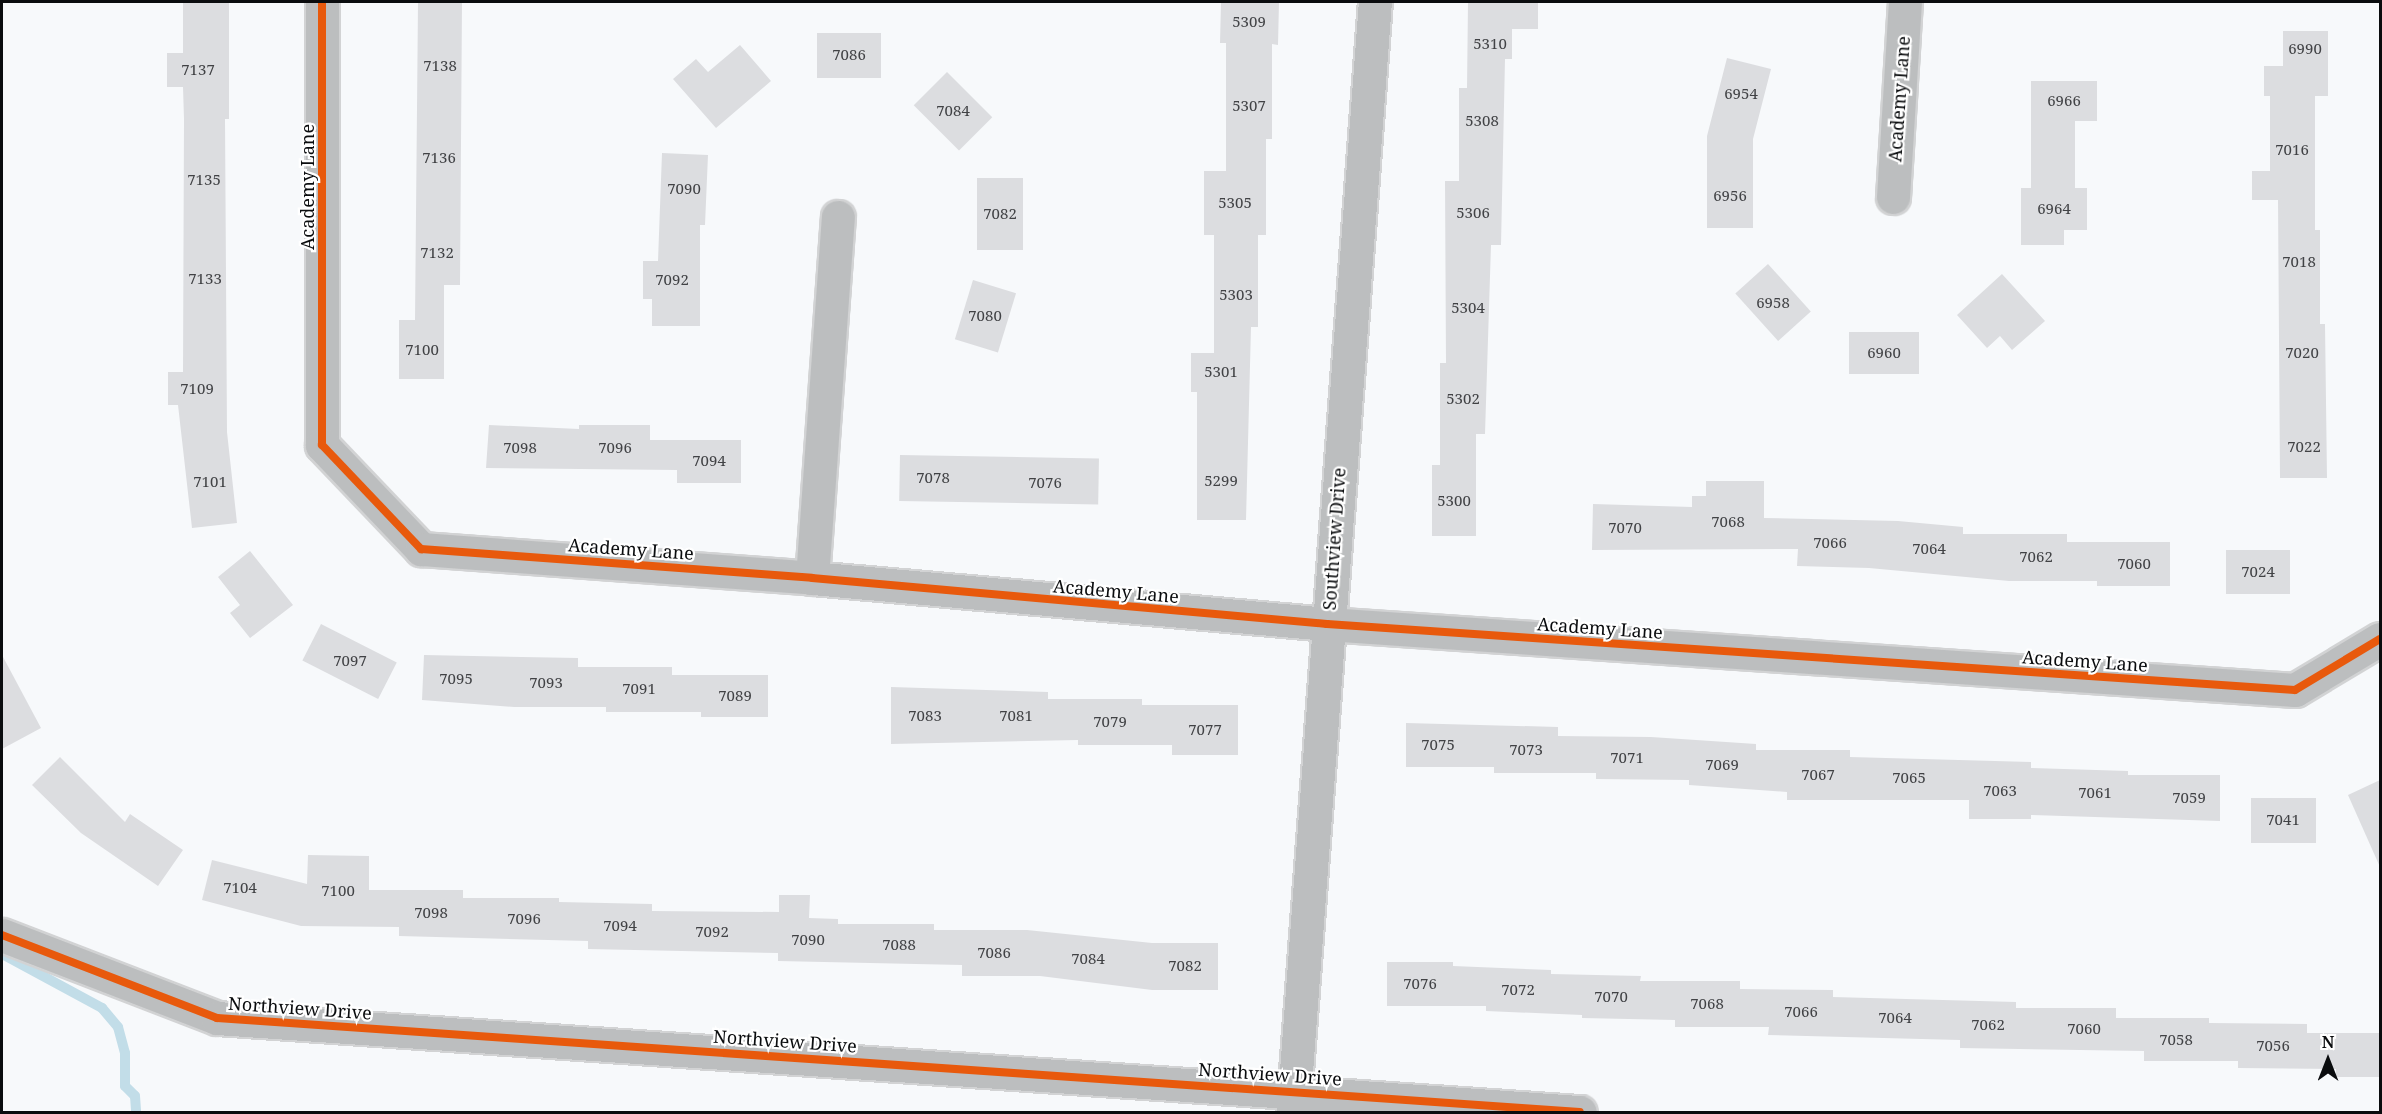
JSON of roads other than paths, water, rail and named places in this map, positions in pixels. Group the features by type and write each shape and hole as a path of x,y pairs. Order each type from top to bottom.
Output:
{"street":[{"name":"Academy Lane","path":"322,2 322,445 421,549 812,578 1327,624 2295,690 2380,639"},
{"name":"Southview Drive","path":"1293,1102 1375,2"},
{"name":"Academy Lane","path":"1893,197 1905,2"},
{"path":"812,578 838,217"},
{"name":"Northview Drive","path":"2,935 217,1018 1293,1102 1580,1113"}],"waterway":[{"path":"2,954 102,1008 118,1027 125,1053 125,1086 135,1096 136,1112"}]}
